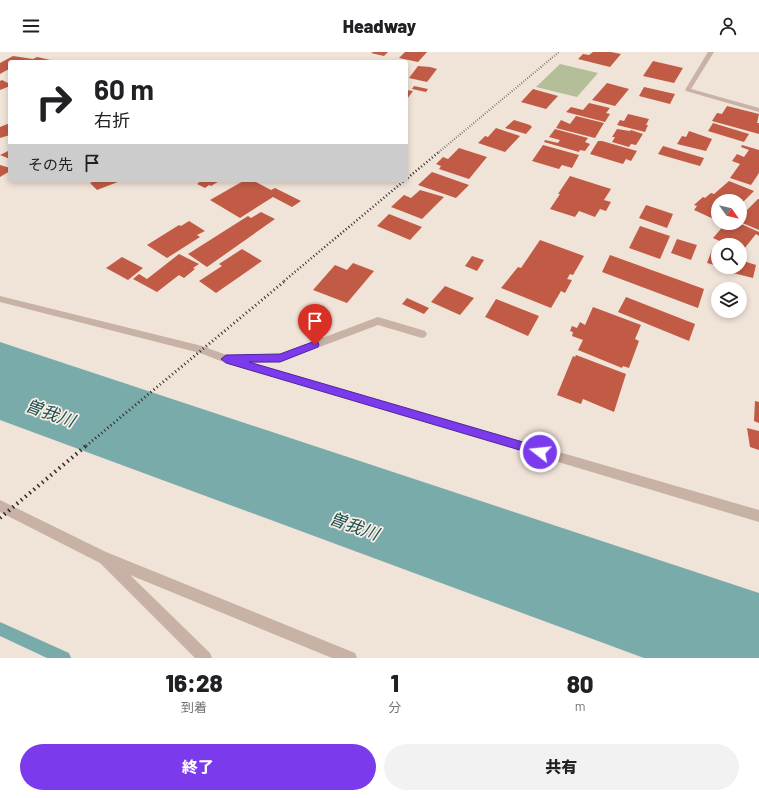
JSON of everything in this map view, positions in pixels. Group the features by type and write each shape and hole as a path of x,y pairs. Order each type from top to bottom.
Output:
{"street":[{"path":"711,52 688,90 759,110"},
{"path":"0,299 202,350 226,359 759,516"},
{"path":"226,359 280,358 378,321 422,334"},
{"path":"0,506 102,557 350,658"},
{"path":"102,557 205,658"}],"green space":[{"path":"560,64 598,73 577,97 536,87"}],"water":[{"name":"曽我川","path":"0,342 759,593 759,658 644,658 0,420"}],"building":[{"path":"388,52 384,56 371,53"},
{"path":"405,52 427,52 418,62 399,58"},
{"path":"593,52 611,52 621,54 610,67 578,59 583,54 589,55"},
{"path":"13,56 33,59 37,57 50,60 8,60 8,70 0,74 0,63"},
{"path":"653,61 683,68 674,83 643,76"},
{"path":"418,66 437,69 427,82 409,78"},
{"path":"2,80 8,83 8,87 0,90 0,81"},
{"path":"607,83 629,89 615,106 592,100"},
{"path":"414,86 428,89 426,92 412,89"},
{"path":"644,87 675,94 670,104 639,96"},
{"path":"533,89 558,96 546,109 521,102"},
{"path":"408,90 413,91 408,98"},
{"path":"589,103 610,108 606,113 610,114 605,122 566,112 571,107 583,110"},
{"path":"727,106 759,114 757,123 759,123 759,134 712,121 717,113 722,114"},
{"path":"628,114 649,119 645,132 617,125 620,120 624,121"},
{"path":"576,116 604,123 595,138 556,128 561,120 570,124"},
{"path":"514,120 532,127 526,134 505,128"},
{"path":"713,123 749,134 744,142 708,131"},
{"path":"8,124 8,136 0,138 0,127"},
{"path":"496,128 520,136 505,152 478,143 485,136 488,137"},
{"path":"555,129 588,138 585,142 590,144 585,151 580,150 579,152 544,142 545,140 558,143 560,140 549,137"},
{"path":"617,129 631,130 643,134 636,145 631,144 629,147 612,142 615,137 612,137"},
{"path":"689,131 712,139 706,151 677,144 682,136 686,137"},
{"path":"598,141 637,151 631,161 626,159 623,164 590,154"},
{"path":"543,145 579,155 572,168 562,165 559,169 532,161"},
{"path":"742,145 759,150 759,173 751,185 730,178 740,164 732,161 737,154 744,157 749,150 741,147"},
{"path":"663,146 704,158 700,166 658,154"},
{"path":"459,148 487,157 469,179 439,169 441,166 436,164 443,157 448,159"},
{"path":"8,151 8,158 0,155"},
{"path":"0,165 8,167 8,172 0,177"},
{"path":"432,172 469,185 456,198 418,185"},
{"path":"570,176 611,189 604,200 611,202 606,211 600,209 595,217 579,211 575,217 550,209"},
{"path":"729,181 754,191 747,198 747,194 714,194"},
{"path":"92,182 118,182 97,190 90,183"},
{"path":"200,182 218,182 205,188 197,184"},
{"path":"242,182 256,182 271,190 275,188 301,201 292,207 273,197 240,218 210,200"},
{"path":"420,190 444,197 422,219 391,207 404,195 411,198"},
{"path":"711,193 714,194 711,194 711,218 694,210 697,206 694,205 703,197 705,198"},
{"path":"759,199 759,230 747,225 747,210"},
{"path":"646,205 673,214 667,228 639,218"},
{"path":"261,212 275,219 207,267 188,254 248,216 251,218"},
{"path":"389,214 422,227 410,240 377,226"},
{"path":"189,221 205,231 197,235 200,237 167,258 147,245 179,225 181,226"},
{"path":"640,226 670,236 660,259 629,248"},
{"path":"747,227 759,232 759,236 756,234 747,245 747,238 713,238 720,230 747,230"},
{"path":"677,239 697,245 691,260 671,253"},
{"path":"540,240 584,256 573,275 570,274 567,279 572,280 565,293 561,291 551,308 501,288 518,267 521,268"},
{"path":"242,249 262,261 216,293 199,281 222,266 219,264"},
{"path":"711,253 711,264 707,263"},
{"path":"179,254 199,264 184,278 179,275 157,292 133,279 139,274 147,279"},
{"path":"610,255 704,289 698,308 602,272"},
{"path":"472,256 484,260 477,271 465,266"},
{"path":"122,257 143,268 128,280 106,268"},
{"path":"747,262 756,265 753,278 737,274 747,274"},
{"path":"353,263 374,271 347,303 313,290 335,265 347,270"},
{"path":"445,286 474,298 460,315 431,302"},
{"path":"626,297 695,324 689,341 618,312"},
{"path":"407,298 429,308 424,314 402,304"},
{"path":"496,299 539,316 528,336 485,317"},
{"path":"593,307 641,325 635,339 639,341 629,368 623,366 622,368 578,350 583,340 572,336 573,332 570,331 572,326 577,328 580,322 585,325"},
{"path":"576,355 626,374 614,412 583,399 581,404 557,395 573,356 575,357"},
{"path":"755,401 759,402 759,423 754,421"},
{"path":"747,428 759,431 759,450 750,447"}],"waterway":[{"path":"0,629 64,658"}],"railway":[{"path":"439,152 559,52"},
{"path":"408,178 440,151"},
{"path":"284,281 403,182"},
{"path":"86,446 286,280"},
{"path":"0,518 87,445"}],"route":[{"path":"315,345 280,358 226,359 540,452"}]}
